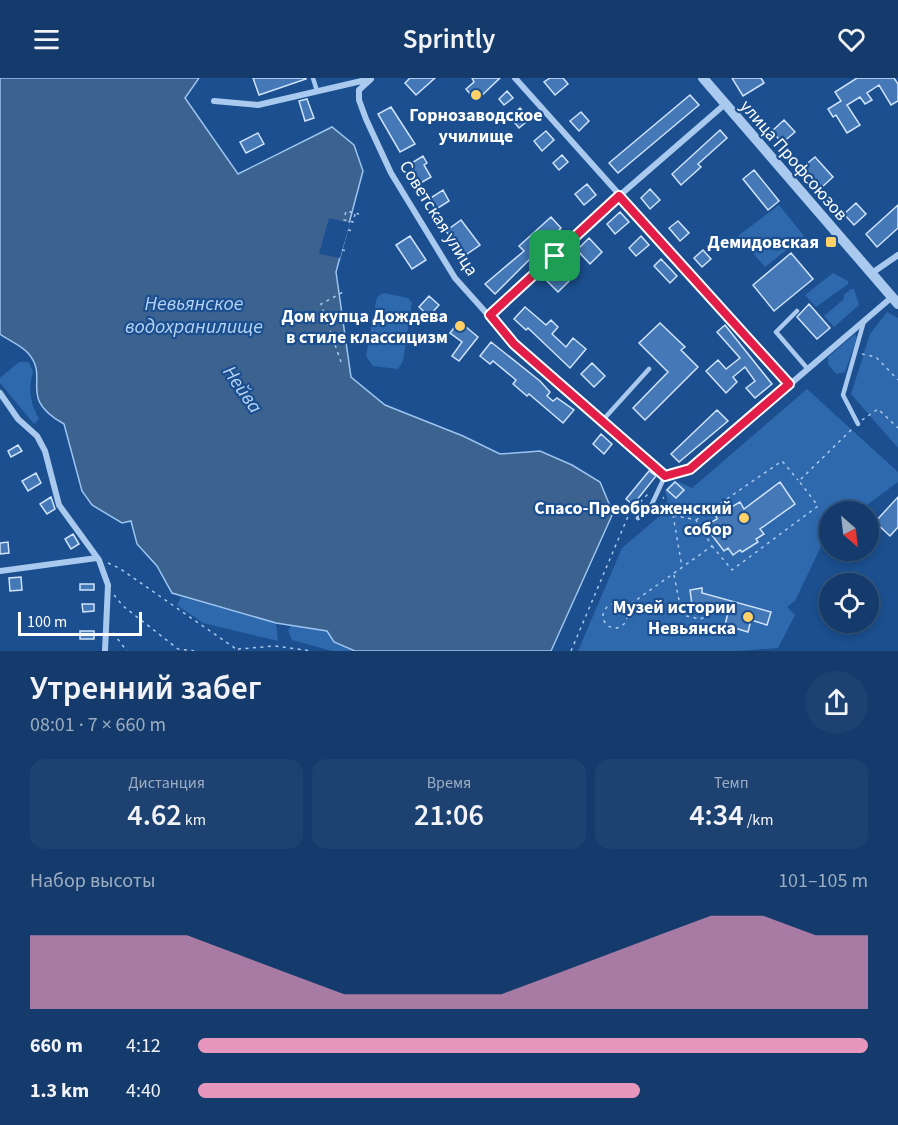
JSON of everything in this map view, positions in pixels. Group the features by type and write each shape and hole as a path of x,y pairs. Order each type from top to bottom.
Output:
{"street":[{"path":"515,78 789,384"},
{"name":"улица Профсоюзов","path":"703,78 895,300"},
{"path":"214,101 258,105 372,79"},
{"name":"Советская улица","path":"372,79 359,90 359,100 392,173 455,278 514,344 665,476"},
{"path":"490,315 619,196 724,105"},
{"path":"872,273 898,255"},
{"path":"665,476 690,469 865,318 895,300"},
{"path":"0,393 18,419 38,436 45,452 59,505 98,559 108,585 105,651"},
{"path":"0,571 98,559"}],"lane":[{"path":"313,78 317,91"},
{"path":"797,311 776,332 807,368"},
{"path":"858,424 843,395 865,318"},
{"path":"602,421 649,369"},
{"path":"638,518 651,506 660,491 665,476"}],"path":[{"path":"348,230 354,231"},
{"path":"342,250 348,251"},
{"path":"341,362 321,304 345,291"},
{"path":"855,355 868,354 876,357 898,380"},
{"path":"799,481 858,424 878,409 898,428"},
{"path":"672,514 696,520 712,546 732,570 818,506 782,461 696,520"},
{"path":"660,491 672,514 679,537 682,568"},
{"path":"571,651 629,514 651,492"},
{"path":"624,608 712,546"},
{"path":"98,559 119,568 238,650 274,646 312,651"},
{"path":"673,574 682,615 700,619 708,616"},
{"path":"108,585 123,606 178,649 195,651"},
{"path":"615,604 624,608 627,618 621,627 610,627 606,624 603,613 610,605 615,604"},
{"path":"106,624 127,651"}],"shaded area":[{"path":"779,205 804,236 765,267 738,236"},
{"path":"833,273 848,281 848,284 816,307 805,295"},
{"path":"854,289 859,305 834,327 824,316 844,299 844,295"},
{"path":"384,293 408,298 412,303 403,361 398,369 373,366 366,356 376,301 378,296"},
{"path":"887,312 898,318 898,448 851,394 870,334"},
{"path":"855,334 857,338 845,372 836,374 828,364 828,357"},
{"path":"19,362 29,362 33,372 31,396 39,419 34,424 0,383 0,378"},
{"path":"807,389 898,472 898,482 872,501 819,501 819,551 795,601 787,607 795,615 778,648 739,651 578,651 622,548 669,508 665,490 674,480 692,488"},
{"path":"181,597 276,623 278,641 203,623 177,605"},
{"path":"292,624 327,631 334,642 355,651 332,651 292,640 288,630"}],"water":[{"name":"Невьянское водохранилище","path":"0,78 199,78 185,98 238,174 332,127 354,145 363,171 336,272 351,377 385,405 463,436 500,454 540,451 572,465 600,482 613,513 551,651 355,651 334,642 327,631 276,623 172,593 157,566 137,544 131,521 122,523 92,505 82,491 64,424 41,405 38,397 37,371 34,362 25,350 0,334"}],"pier":[{"path":"329,218 350,223 340,258 319,254"}],"building":[{"path":"253,78 306,78 306,79 259,95"},
{"name":"Горнозаводское училище","path":"410,78 435,78 416,95 405,83"},
{"name":"Горнозаводское училище","path":"472,78 500,78 476,101 466,89 474,82"},
{"path":"550,78 563,78 568,84 555,95 544,82"},
{"path":"732,78 761,78 764,83 743,96"},
{"path":"857,78 894,78 898,84 898,101 891,105 879,85 867,93 872,100 865,104 860,97 847,105 860,125 847,133 836,115 833,117 828,109 841,101 835,92"},
{"path":"507,91 513,98 504,105 499,99"},
{"path":"690,95 699,105 618,173 609,163"},
{"path":"307,99 314,118 305,121 299,101"},
{"path":"391,107 415,144 400,152 378,114"},
{"path":"520,108 530,119 519,128 510,117"},
{"path":"581,112 589,121 579,131 570,121"},
{"path":"784,120 795,132 782,143 772,131"},
{"path":"720,130 727,138 698,164 701,167 681,185 672,174"},
{"path":"546,131 554,140 542,151 534,141"},
{"path":"258,133 264,144 246,153 240,142"},
{"path":"562,155 568,162 559,170 553,163"},
{"path":"423,156 427,163 424,165 431,177 419,184 410,164"},
{"path":"815,157 833,177 821,188 803,167"},
{"path":"754,170 779,201 768,210 743,179"},
{"path":"587,184 596,195 584,205 575,194"},
{"path":"650,189 660,200 650,209 641,198"},
{"path":"443,190 449,201 435,210 429,199"},
{"path":"856,203 866,214 854,225 844,214"},
{"path":"898,205 898,228 877,247 866,234"},
{"path":"620,212 629,222 615,234 607,224"},
{"path":"551,217 561,228 495,294 485,284 524,251 519,246"},
{"path":"461,220 480,245 464,256 446,231"},
{"path":"678,221 689,233 680,241 669,228"},
{"path":"410,236 426,260 412,269 396,245"},
{"path":"641,236 649,245 636,256 629,248"},
{"path":"589,238 602,252 590,264 577,250"},
{"path":"703,250 711,259 702,267 694,258"},
{"path":"791,253 813,279 774,311 753,285"},
{"path":"661,259 677,276 670,283 654,266"},
{"path":"552,271 559,278 562,274 569,281 558,292 545,279"},
{"path":"429,296 439,305 429,316 419,307"},
{"path":"809,304 830,328 817,339 797,317"},
{"path":"525,307 546,325 551,320 558,327 552,334 566,347 573,338 586,349 570,368 528,328 526,330 514,319"},
{"path":"459,321 478,337 459,361 452,356 462,342 450,333"},
{"path":"660,323 685,347 681,350 698,367 645,420 633,408 668,372 639,343"},
{"path":"725,325 772,384 755,398 746,388 755,381 745,367 733,377 737,382 726,393 706,371 718,360 726,369 740,358 717,332"},
{"path":"491,342 540,381 550,392 547,396 553,401 557,398 574,410 563,423 529,394 527,396 513,384 516,380 493,361 490,364 480,356"},
{"path":"592,363 605,376 594,387 581,374"},
{"path":"717,410 728,421 679,462 671,454"},
{"path":"601,434 612,444 604,454 593,444"},
{"path":"18,445 22,451 11,457 8,451"},
{"path":"649,471 656,476 633,505 626,499"},
{"path":"36,473 41,483 28,491 22,481"},
{"path":"675,482 684,490 676,498 667,490"},
{"name":"Спасо-Преображенский собор","path":"780,482 795,504 760,529 764,534 756,539 758,542 733,555 728,548 724,551 711,534 715,531 710,523 717,519 716,516 740,502 744,509"},
{"path":"51,497 55,509 47,514 40,504"},
{"path":"898,497 898,527 890,536 879,526 879,518"},
{"path":"73,534 79,544 71,549 65,539"},
{"path":"8,542 9,553 0,554 0,543"},
{"path":"21,577 22,590 10,591 9,578"},
{"path":"80,584 94,584 94,590 80,590"},
{"name":"Музей истории Невьянска","path":"702,588 702,593 771,612 767,625 751,620 748,632 725,625 728,613 704,607 705,611 693,612 690,590"},
{"path":"82,604 94,604 94,611 83,612"},
{"path":"80,631 94,631 94,639 80,639"}],"place":[{"name":"Горнозаводское училище","path":"476,95"},
{"name":"Демидовская","path":"831,242"},
{"name":"Дом купца Дождева в стиле классицизм","path":"460,326"},
{"name":"Спасо-Преображенский собор","path":"744,518"},
{"name":"Музей истории Невьянска","path":"748,617"}],"route":[{"path":"619,196 789,384 690,469 665,476 514,344 490,315 555,256 619,196"}],"water label":[{"name":"Нейва","path":"243,389"}]}
